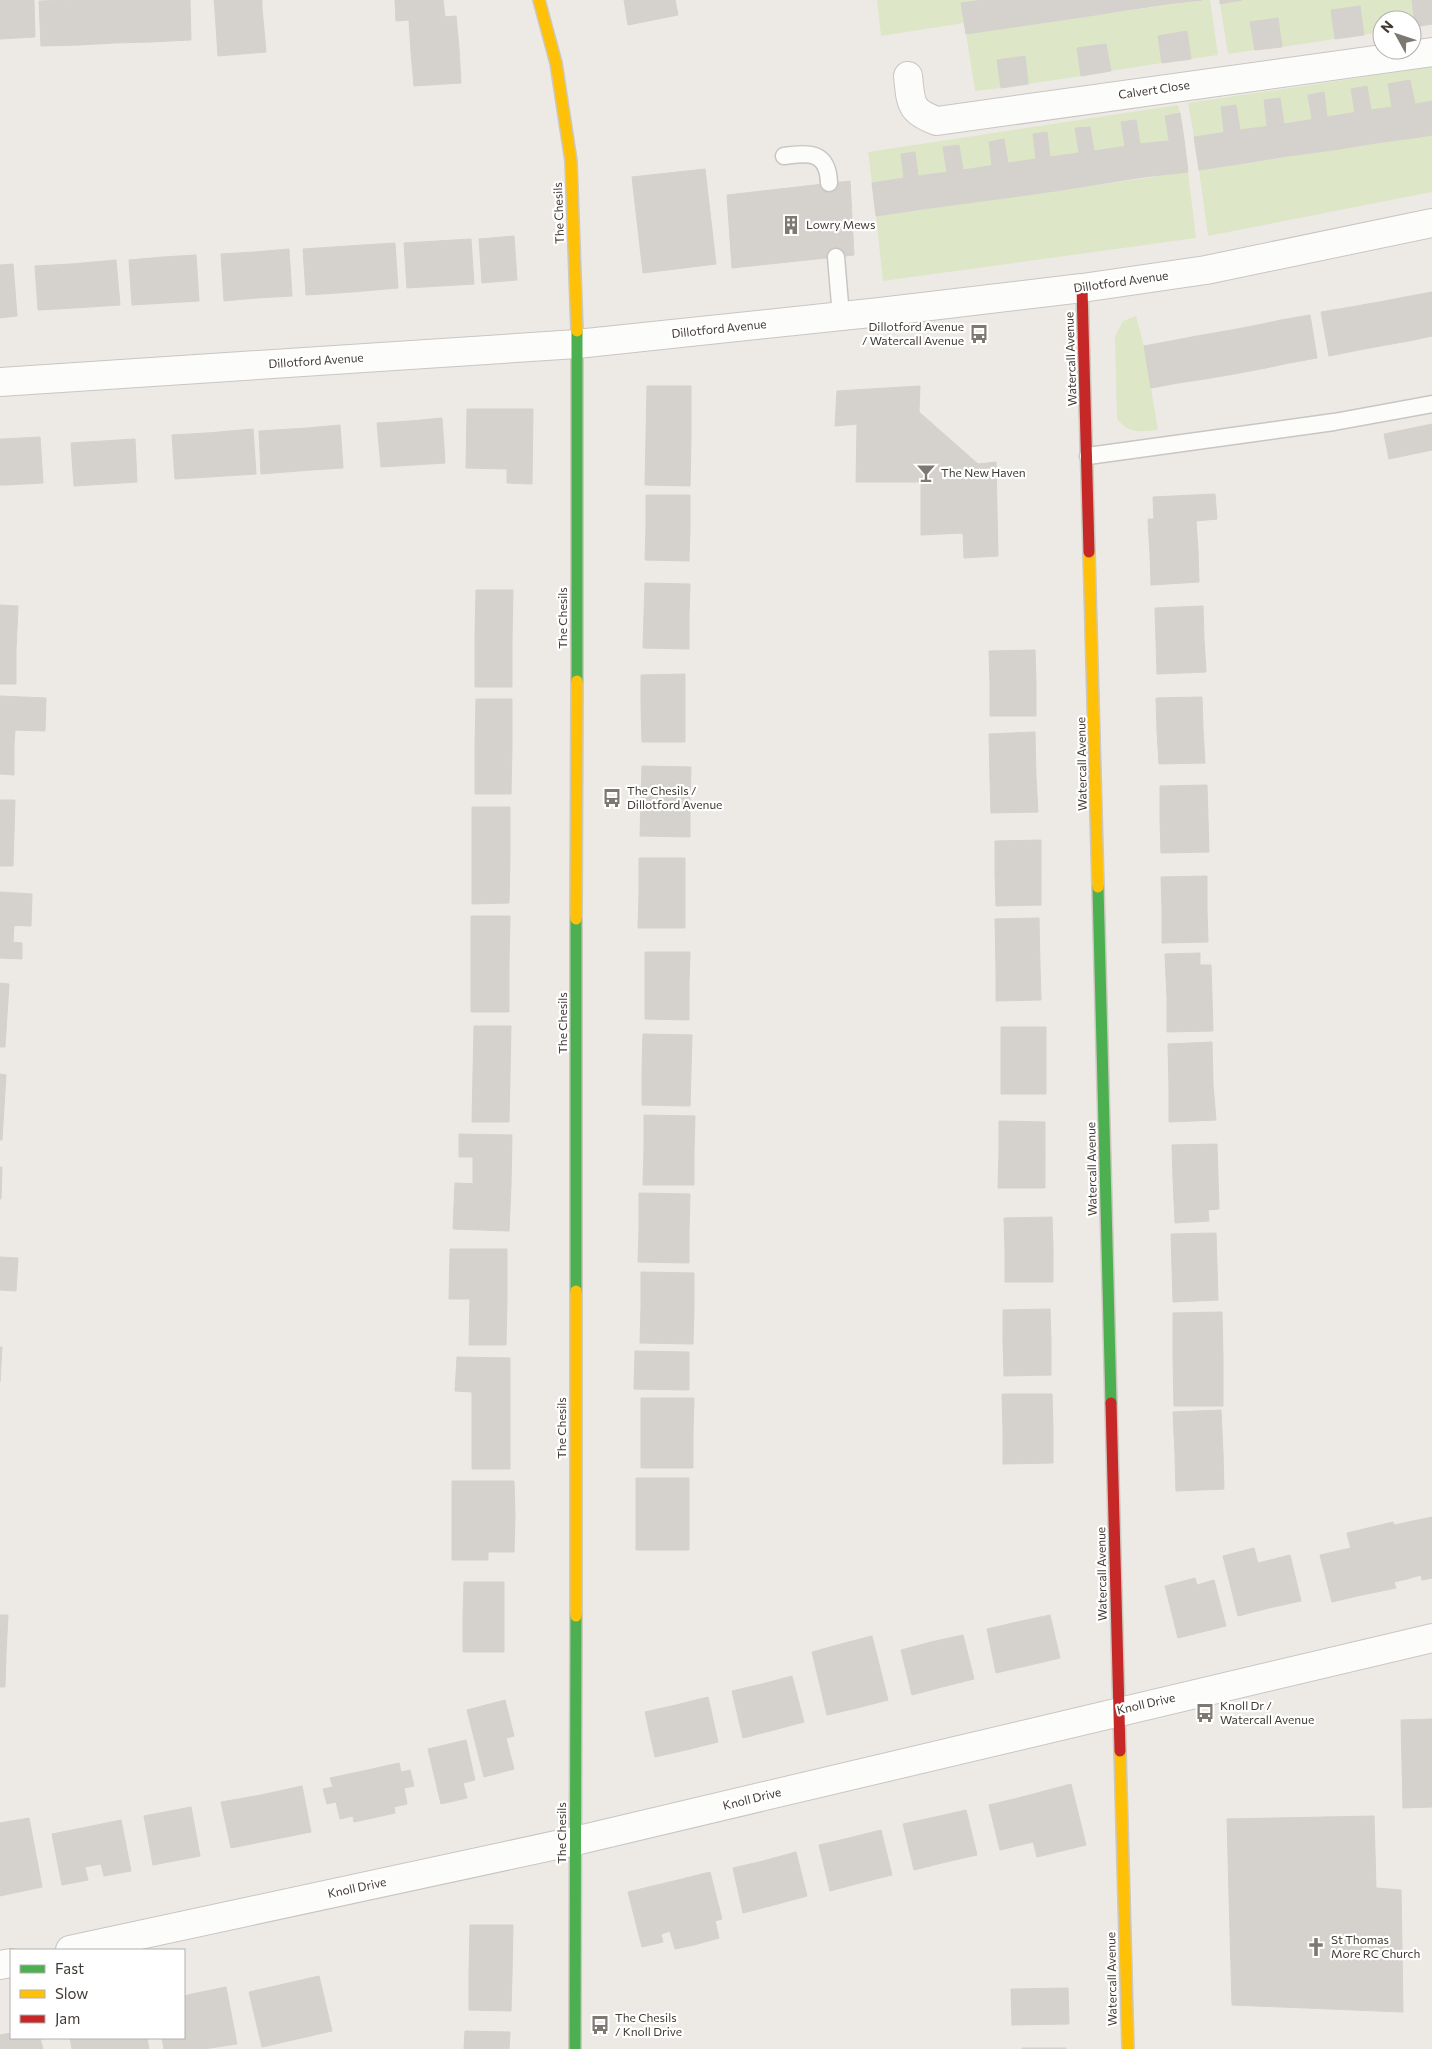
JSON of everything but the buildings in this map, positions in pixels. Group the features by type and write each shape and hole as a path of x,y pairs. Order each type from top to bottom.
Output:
{"street":[{"name":"The Chesils","path":"539,0 556,63 570,161 577,344 575,2049"},
{"name":"Calvert Close","path":"908,76 912,106 923,116 937,121 1432,52"},
{"name":"Dillotford Avenue","path":"0,382 577,344 841,316 1082,288 1206,270 1432,223"},
{"name":"Watercall Avenue","path":"1082,288 1088,456 1128,2049"},
{"name":"Knoll Drive","path":"75,1949 575,1841 1119,1710 1432,1638"}],"lane":[{"path":"784,156 814,155 823,161 829,169 829,183"},
{"path":"836,257 841,316"},
{"path":"1088,456 1334,422 1432,404"}],"green space":[{"path":"877,0 983,0 961,3 964,23 881,36"},
{"path":"1210,0 1218,55 1191,59 1187,31 1158,36 1162,63 1111,71 1106,44 1078,48 1081,76 1028,84 1024,56 997,60 1001,88 975,91 966,34"},
{"path":"1242,0 1412,0 1413,10 1372,10 1372,34 1364,35 1359,6 1331,10 1335,39 1282,47 1250,22 1255,50 1228,54 1220,4"},
{"path":"1432,67 1432,101 1415,104 1410,80 1388,84 1392,107 1371,110 1367,86 1351,89 1355,113 1327,117 1324,92 1308,95 1312,119 1284,124 1279,98 1264,100 1267,126 1240,130 1236,105 1221,107 1224,132 1194,137 1188,103"},
{"path":"1178,105 1180,113 1165,116 1169,140 1140,144 1135,120 1121,122 1125,146 1094,151 1090,127 1075,128 1079,153 1050,157 1046,132 1033,135 1036,159 1008,163 1004,140 989,142 992,165 963,170 959,145 947,172 918,176 915,152 901,154 904,178 872,183 868,152"},
{"path":"1432,135 1432,192 1208,236 1199,170"},
{"path":"1188,172 1196,238 883,281 876,216"},
{"path":"1136,316 1144,346 1158,430 1130,430 1117,419 1115,336 1123,321"}],"traffic: fast":[{"path":"577,331 577,681"},
{"path":"1098,887 1111,1403"},
{"path":"576,919 576,1291"},
{"path":"575,2049 576,1616"}],"traffic: slow":[{"path":"539,0 556,63 571,161 577,331"},
{"path":"1089,552 1098,887"},
{"path":"576,919 577,681"},
{"path":"576,1291 576,1616"},
{"path":"1120,1751 1128,2049"}],"traffic: jam":[{"path":"1082,288 1089,552"},
{"path":"1111,1403 1120,1751"}],"place":[{"name":"Lowry Mews","path":"791,225"},
{"name":"Dillotford Avenue / Watercall Avenue","path":"979,334"},
{"name":"The New Haven","path":"926,473"},
{"name":"The Chesils / Dillotford Avenue","path":"612,798"},
{"name":"Knoll Dr / Watercall Avenue","path":"1205,1713"},
{"name":"St Thomas More RC Church","path":"1316,1947"},
{"name":"The Chesils / Knoll Drive","path":"600,2025"}]}
